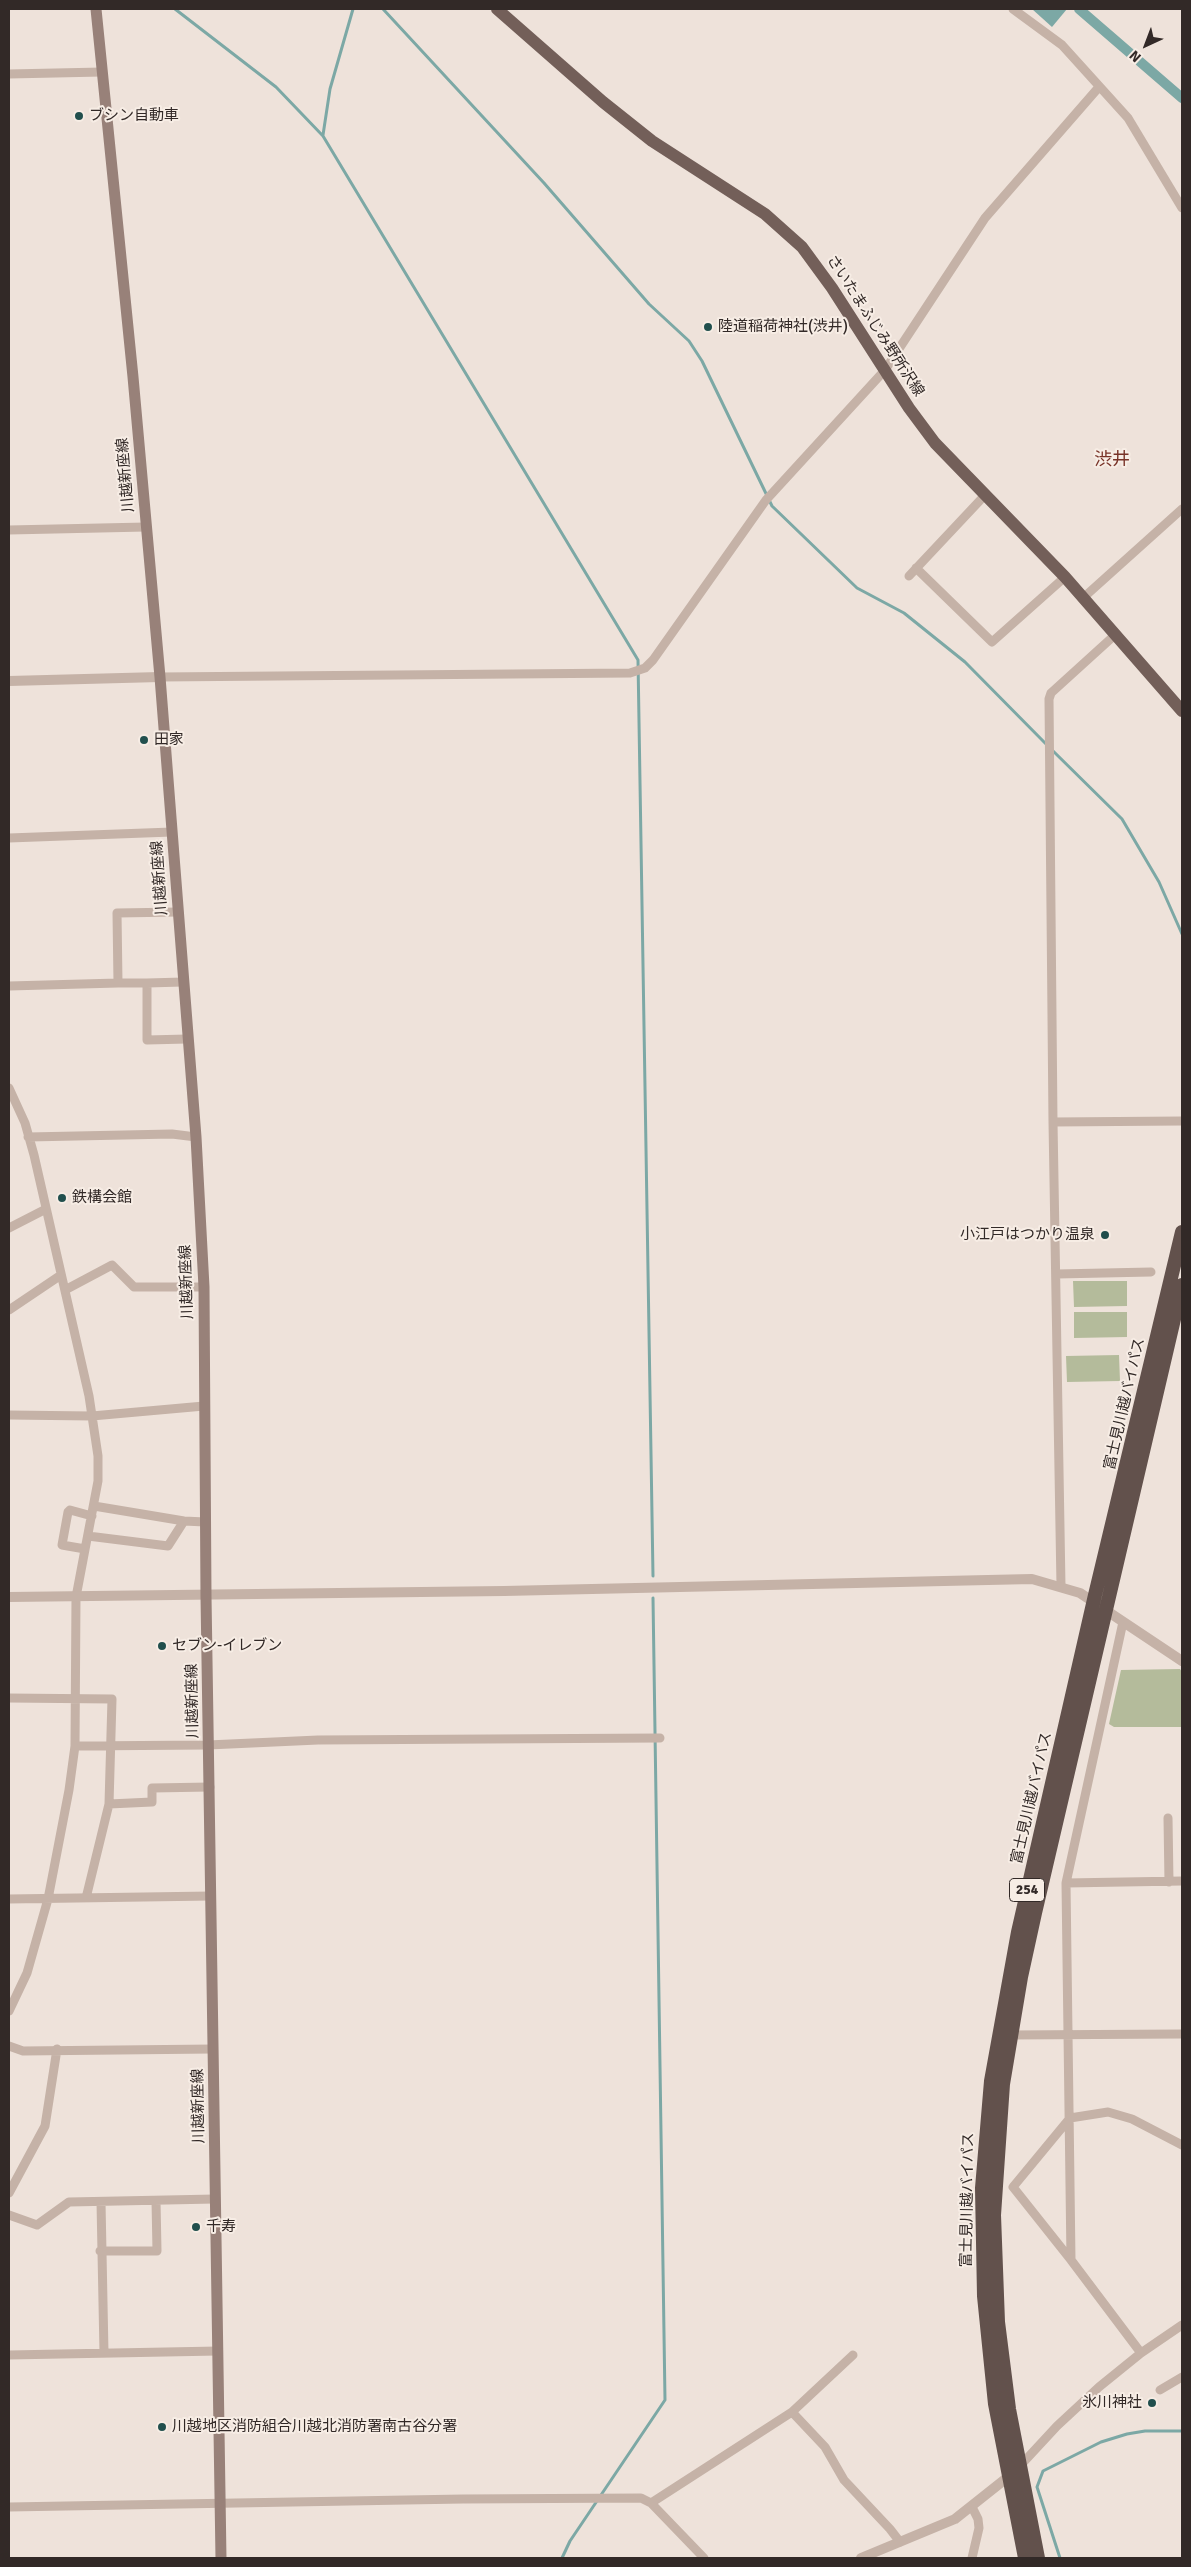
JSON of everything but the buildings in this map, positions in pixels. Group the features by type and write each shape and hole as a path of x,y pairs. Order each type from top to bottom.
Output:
{"highway":[{"name":"富士見川越バイパス","path":"1038,2558 995,2404 984,2296 982,2188 988,2102 998,2035 1018,1932 1093,1602 1182,1232"},
{"name":"富士見川越バイパス","path":"1025,2558 1002,2358 994,2257 997,2149 1010,2035 1035,1913 1107,1612 1182,1285"}],"main road":[{"name":"川越新座線","path":"96,9 160,677 196,1136 204,1287 205,1522 221,2558"},
{"name":"さいたまふじみ野所沢線","path":"497,9 603,102 652,141 778,223 819,269 935,442 1065,577 1182,711"}],"street":[{"path":"1013,9 1062,46 1128,118 1182,208"},
{"path":"9,74 102,72"},
{"path":"9,681 160,677 635,673 645,668 653,660 766,500 885,370 985,218 1099,88"},
{"path":"909,576 986,494"},
{"path":"1083,598 1182,509"},
{"path":"9,530 146,527"},
{"path":"916,568 992,642 1065,577"},
{"path":"1061,1586 1057,1274 1052,1122 1047,748 1049,699 1051,693 1116,634"},
{"path":"9,838 172,832"},
{"path":"118,983 117,913 178,912"},
{"path":"9,986 183,982"},
{"path":"147,983 147,1040 187,1039"},
{"path":"9,1088 25,1123 46,1209 92,1416 98,1456 98,1481 76,1597 75,1746 70,1790 48,1899 27,1973 9,2011"},
{"path":"1052,1122 1182,1121"},
{"path":"28,1137 172,1134 196,1136"},
{"path":"9,1228 46,1209"},
{"path":"65,1290 112,1265 134,1287 204,1287"},
{"path":"1057,1274 1151,1272"},
{"path":"9,1310 61,1275"},
{"path":"9,1415 92,1416 204,1406"},
{"path":"86,1549 62,1544 70,1510 205,1522"},
{"path":"88,1536 168,1546 184,1521"},
{"path":"9,1597 504,1591 992,1578 1032,1579 1061,1586 1093,1602 1182,1661"},
{"path":"1072,2260 1066,1883 1124,1622"},
{"path":"9,1698 112,1699 109,1804 86,1898"},
{"path":"75,1746 208,1745 318,1740 660,1738"},
{"path":"109,1804 152,1802 152,1788 210,1787"},
{"path":"1168,1818 1169,1882"},
{"path":"1066,1883 1182,1881"},
{"path":"9,1899 211,1896"},
{"path":"1010,2035 1182,2034"},
{"path":"9,2046 23,2051 57,2049 213,2049"},
{"path":"9,2193 45,2126 57,2049"},
{"path":"1141,2353 1072,2260 1013,2187 1070,2118 1108,2112 1132,2119 1182,2145"},
{"path":"9,2215 38,2225 69,2202 216,2199"},
{"path":"100,2251 157,2251 156,2201"},
{"path":"100,2202 104,2354"},
{"path":"861,2558 941,2526 972,2507 1014,2471 1071,2413 1141,2353 1182,2325"},
{"path":"9,2355 218,2352"},
{"path":"651,2503 792,2412 852,2355"},
{"path":"1160,2390 1182,2377"},
{"path":"792,2412 825,2448 844,2480 900,2542"},
{"path":"9,2507 463,2499 640,2498 651,2503 704,2558"},
{"path":"972,2507 980,2528 972,2558"}],"green space":[{"path":"1073,1281 1127,1281 1127,1306 1074,1307"},
{"path":"1074,1312 1127,1312 1127,1337 1074,1338"},
{"path":"1119,1355 1120,1381 1067,1382 1066,1356"},
{"path":"1180,1669 1182,1672 1182,1727 1114,1727 1109,1724 1121,1670"}],"water":[{"path":"1032,9 1067,9 1052,27"}],"waterway":[{"path":"175,9 276,87 323,136 638,660 653,1576"},
{"path":"323,135 330,89 353,9"},
{"path":"383,9 544,183 649,304 689,341 702,361 772,506 857,588 904,613 965,662 1047,745"},
{"path":"1079,9 1182,98"},
{"path":"1051,749 1122,819 1159,882 1182,934"},
{"path":"562,2558 570,2541 665,2400 653,1598"},
{"path":"1060,2558 1037,2487 1043,2471 1101,2442 1127,2434 1145,2431 1182,2431"}],"place":[{"name":"ブシン自動車","path":"79,116"},
{"name":"陸道稲荷神社(渋井)","path":"708,327"},
{"name":"田家","path":"144,740"},
{"name":"鉄構会館","path":"62,1198"},
{"name":"小江戸はつかり温泉","path":"1105,1235"},
{"name":"セブン-イレブン","path":"162,1646"},
{"name":"千寿","path":"196,2227"},
{"name":"氷川神社","path":"1152,2403"},
{"name":"川越地区消防組合川越北消防署南古谷分署","path":"162,2427"}],"district":[{"name":"渋井","path":"1112,460"}]}
